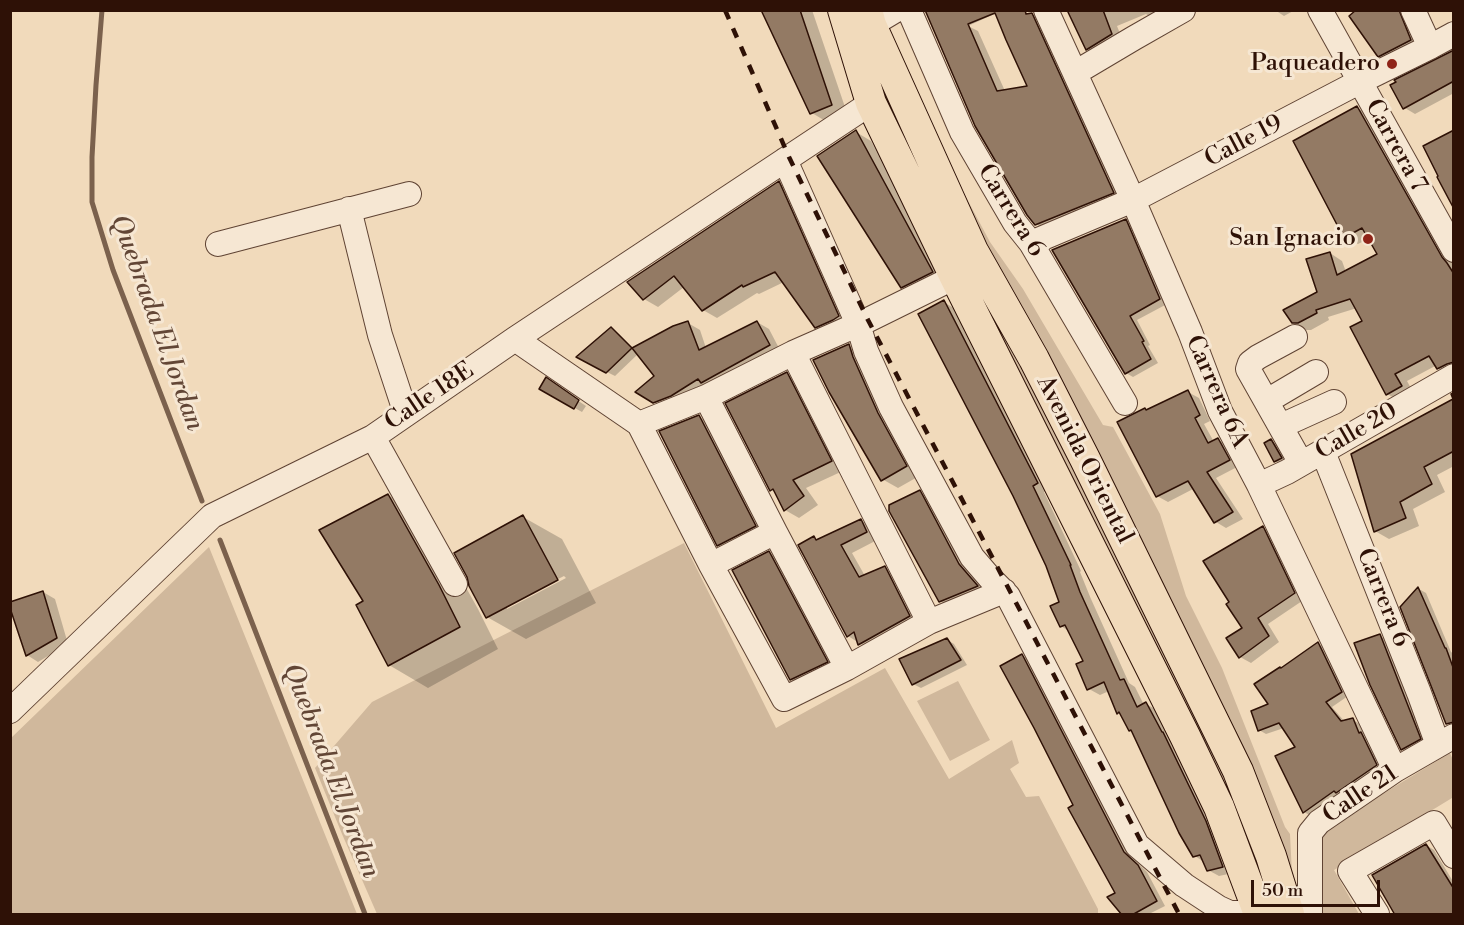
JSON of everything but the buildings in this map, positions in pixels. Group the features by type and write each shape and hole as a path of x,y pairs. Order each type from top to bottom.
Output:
{"main road":[{"name":"Avenida Oriental","path":"843,10 871,103 955,277 1219,807 1258,914"},
{"name":"Avenida Oriental","path":"869,18 974,251 1039,369 1238,771 1271,856 1289,915"}],"street":[{"path":"869,18 896,10"},
{"name":"Carrera 6","path":"909,10 962,132 1015,223 1031,243 1125,403"},
{"path":"1075,72 1184,10"},
{"name":"Carrera 7","path":"1320,10 1454,250"},
{"path":"1413,10 1431,47"},
{"name":"Carrera 6A","path":"1047,11 1133,200 1190,332 1220,411 1259,485 1395,770"},
{"name":"Calle 19","path":"1031,243 1133,200 1454,34"},
{"name":"Calle 18E","path":"10,711 212,516 373,437 515,339 871,103"},
{"path":"785,160 858,324 866,351 891,407 972,557 1008,596 1137,845 1184,885 1219,908 1230,913 1258,914"},
{"path":"218,244 410,194"},
{"path":"348,209 380,335 406,414"},
{"path":"639,424 706,397 793,353 955,277"},
{"path":"1295,337 1258,357 1249,366 1250,373 1301,463"},
{"path":"515,339 639,424 711,565 784,699 847,668 929,622 1004,591"},
{"path":"793,353 929,622"},
{"path":"1267,401 1316,372"},
{"name":"Calle 20","path":"1259,485 1323,452 1454,376"},
{"path":"706,397 847,668"},
{"path":"1281,426 1334,402"},
{"path":"373,437 455,584"},
{"name":"Carrera 6","path":"1323,452 1419,693 1446,740"},
{"path":"711,565 775,532"},
{"name":"Calle 21","path":"1310,915 1310,833 1319,822 1395,770 1446,740"},
{"path":"1377,915 1350,871 1434,823 1454,856"}],"shaded area":[{"path":"860,11 1220,756 1276,914 893,128"},
{"path":"920,111 990,242 1023,289 1103,425 1113,427 1160,514 1186,596 1222,668 1285,827 1290,834 1294,914"},
{"path":"684,543 776,728 885,668 949,779 1012,740 1019,763 1010,769 1026,797 1039,796 1098,909 1098,914 377,914 315,768 372,702"},
{"path":"209,547 357,914 11,914 11,738"},
{"path":"958,681 990,740 950,761 917,701"},
{"path":"1450,753 1453,760 1453,801 1452,798 1334,870 1359,914 1314,914 1313,836"}],"waterway":[{"name":"Quebrada El Jordan","path":"102,10 92,157 92,202 113,270 202,501"},
{"name":"Quebrada El Jordan","path":"220,540 365,914"}],"railway":[{"path":"725,10 789,157 868,320 1179,914"}],"place":[{"name":"Paqueadero","path":"1392,64"},
{"name":"San Ignacio","path":"1368,239"}]}
